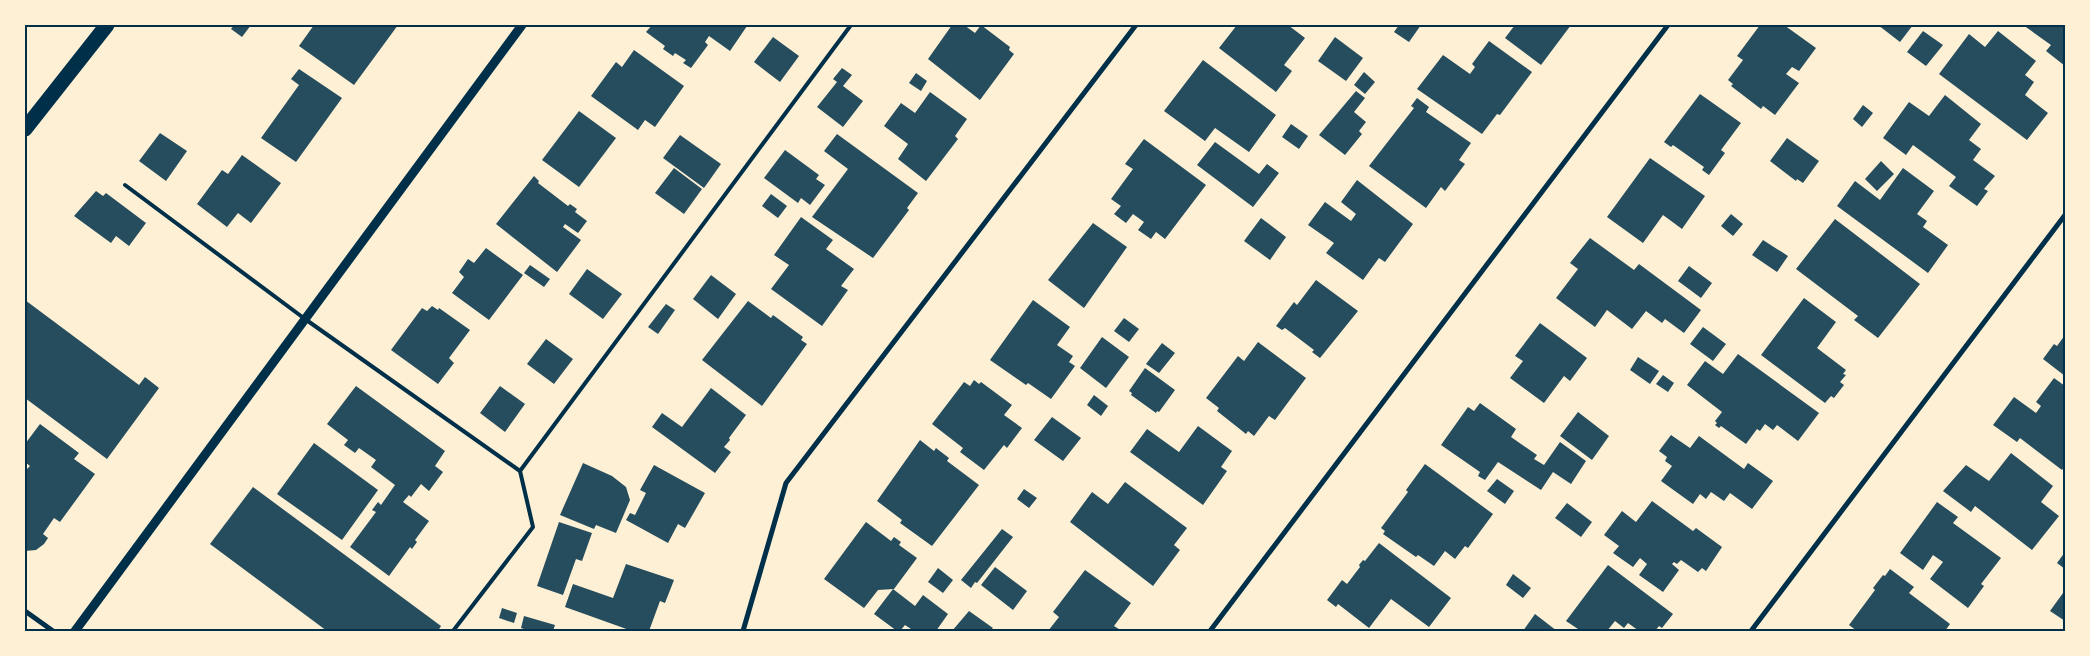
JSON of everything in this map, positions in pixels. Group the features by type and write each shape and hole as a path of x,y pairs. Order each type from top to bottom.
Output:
{"highway":[{"path":"25,129 107,25"}],"street":[{"path":"75,631 522,25"},
{"path":"743,631 786,483 1136,25"},
{"path":"1210,631 1668,25"},
{"path":"1751,631 2065,214"},
{"path":"25,611 52,631"}],"lane":[{"path":"520,471 851,25"},
{"path":"125,185 305,319 520,471 533,527 454,631"}],"building":[{"path":"234,25 251,25 242,37 231,29"},
{"path":"314,25 398,25 354,85 299,46"},
{"path":"652,25 747,26 730,51 709,36 705,42 708,45 691,68 683,63 686,60 675,53 673,56 663,49 665,46 646,32"},
{"path":"952,25 964,25 975,33 981,25 1010,47 1009,50 1014,54 980,100 928,59"},
{"path":"1237,25 1288,25 1305,38 1284,65 1292,71 1276,92 1219,48"},
{"path":"1399,25 1421,25 1409,42 1394,32"},
{"path":"1515,25 1571,25 1541,65 1505,38"},
{"path":"1760,25 1784,25 1816,48 1799,71 1792,67 1786,74 1799,83 1775,115 1763,106 1761,109 1731,86 1733,84 1728,80 1743,60 1737,56"},
{"path":"1878,25 1913,25 1900,42"},
{"path":"2023,25 2065,25 2065,66 2046,51 2051,45"},
{"path":"1923,31 1943,45 1926,66 1907,52"},
{"path":"1998,31 2036,61 2025,75 2034,82 2025,95 2048,113 2027,140 1939,74 1969,34 1985,47"},
{"path":"773,37 799,56 780,82 754,62"},
{"path":"1335,37 1363,58 1346,81 1318,61"},
{"path":"1489,41 1532,72 1500,115 1497,114 1482,134 1417,89 1443,55 1470,74 1475,67 1472,64"},
{"path":"634,50 684,86 655,127 645,120 638,130 591,96 616,62 622,67"},
{"path":"1203,60 1276,115 1249,152 1215,128 1205,141 1164,111"},
{"path":"842,68 852,75 843,86 863,101 843,127 817,107 837,82 833,79"},
{"path":"299,69 342,98 296,162 261,138 299,85 291,79"},
{"path":"1364,72 1375,82 1365,94 1354,85"},
{"path":"916,73 927,81 921,91 909,83"},
{"path":"1356,91 1365,98 1354,112 1366,122 1359,131 1362,134 1345,155 1319,135"},
{"path":"930,92 967,119 955,136 958,139 926,181 898,159 908,144 884,126 901,103 915,113"},
{"path":"1700,94 1741,123 1721,150 1725,153 1709,175 1702,170 1704,167 1673,145 1671,147 1664,142"},
{"path":"1945,95 1981,124 1969,140 1981,149 1973,160 1995,176 1984,189 1988,191 1977,206 1949,186 1956,177 1913,145 1906,155 1883,138 1909,102 1929,116"},
{"path":"1417,98 1429,107 1426,112 1471,143 1459,160 1465,164 1445,191 1441,187 1426,208 1369,166 1414,108 1411,106"},
{"path":"1863,105 1873,113 1862,127 1853,119"},
{"path":"579,111 616,138 579,187 542,160"},
{"path":"1291,124 1308,136 1299,149 1282,137"},
{"path":"160,133 187,151 166,181 139,161"},
{"path":"837,134 918,193 907,208 909,210 873,258 812,217 848,169 824,151"},
{"path":"680,135 721,164 704,188 663,158"},
{"path":"1787,138 1819,161 1803,183 1797,179 1796,181 1770,161"},
{"path":"1144,139 1206,185 1165,239 1156,232 1151,239 1138,230 1144,222 1133,214 1126,223 1114,214 1121,206 1111,199 1133,169 1125,164"},
{"path":"1215,142 1259,174 1267,164 1279,173 1253,207 1197,165"},
{"path":"785,150 819,175 816,179 825,185 810,205 801,198 798,203 764,178"},
{"path":"242,155 281,183 251,223 238,213 227,227 197,204 222,170 228,174"},
{"path":"1650,158 1705,196 1682,229 1663,215 1643,243 1607,217"},
{"path":"1881,161 1894,174 1877,191 1865,179"},
{"path":"674,168 702,189 684,214 655,193"},
{"path":"1903,168 1934,191 1917,214 1927,221 1923,227 1948,245 1928,273 1837,206 1855,181 1880,200"},
{"path":"534,176 539,181 538,183 568,206 570,204 577,209 575,212 587,221 578,233 565,224 563,227 581,240 557,272 496,224"},
{"path":"1357,180 1413,224 1385,262 1379,258 1363,280 1326,253 1334,243 1308,225 1325,202 1351,221 1356,214 1341,202"},
{"path":"96,191 103,196 106,193 146,223 129,246 116,236 111,243 74,216"},
{"path":"771,194 787,206 778,218 762,206"},
{"path":"1731,214 1743,224 1733,236 1721,226"},
{"path":"801,217 833,240 826,249 854,269 841,286 848,290 822,326 771,289 789,265 774,255"},
{"path":"1261,218 1286,237 1270,260 1244,241"},
{"path":"1835,219 1920,284 1878,338 1854,320 1858,316 1796,269"},
{"path":"1093,223 1127,247 1084,308 1048,280"},
{"path":"1590,238 1634,270 1639,264 1701,310 1684,333 1665,319 1662,323 1646,311 1632,329 1607,310 1595,327 1556,298 1578,269 1570,263"},
{"path":"1763,240 1788,256 1777,272 1752,255"},
{"path":"486,248 523,275 489,320 452,293 464,277 459,272 468,259 474,263"},
{"path":"530,265 550,279 544,287 524,273"},
{"path":"1689,266 1712,283 1701,298 1678,281"},
{"path":"587,269 622,294 603,319 569,294"},
{"path":"711,275 736,294 718,319 693,299"},
{"path":"1316,280 1358,311 1320,358 1312,352 1314,350 1285,328 1282,330 1276,326 1294,302 1297,305"},
{"path":"1804,298 1836,322 1817,348 1846,370 1843,374 1846,375 1840,382 1844,385 1834,398 1831,396 1825,403 1761,355"},
{"path":"25,300 139,385 145,377 159,388 107,459 25,398"},
{"path":"1033,300 1070,327 1057,345 1073,356 1069,362 1075,366 1051,399 1028,383 1026,385 990,360"},
{"path":"748,301 771,318 773,315 803,337 801,340 807,344 762,406 702,360"},
{"path":"666,304 675,310 658,334 648,327"},
{"path":"432,306 438,310 439,308 470,330 449,358 454,363 438,384 391,350 422,308 427,311"},
{"path":"1124,318 1139,329 1129,342 1114,331"},
{"path":"1540,323 1587,358 1570,381 1564,376 1544,403 1510,378 1523,361 1515,356"},
{"path":"1703,327 1726,344 1713,361 1690,344"},
{"path":"2065,335 2065,376 2043,359 2054,344 2057,346"},
{"path":"1102,337 1129,357 1106,388 1080,368"},
{"path":"546,339 573,359 554,384 527,364"},
{"path":"1258,342 1306,378 1275,420 1269,416 1254,436 1248,431 1246,434 1217,411 1219,408 1206,398 1238,356 1244,361"},
{"path":"1162,343 1175,353 1159,373 1146,364"},
{"path":"1738,354 1819,413 1798,441 1777,425 1773,430 1765,424 1760,431 1757,429 1746,444 1721,426 1719,428 1715,425 1717,423 1715,421 1722,412 1687,385 1705,361 1723,374"},
{"path":"1638,357 1659,371 1650,384 1630,370"},
{"path":"1145,368 1175,390 1159,412 1157,411 1156,413 1131,395 1132,393 1129,391"},
{"path":"1663,375 1674,383 1668,392 1656,384"},
{"path":"2054,378 2065,386 2065,466 2062,470 2020,438 2017,442 1993,425 2014,397 2036,413 2041,406 2036,402"},
{"path":"974,380 979,384 981,382 1012,405 1004,415 1022,428 1007,448 1004,445 984,470 960,452 963,448 932,424 964,382 970,386"},
{"path":"356,386 445,451 435,466 443,472 429,491 421,484 411,497 409,495 403,502 429,521 415,540 417,542 412,549 410,547 389,576 350,547 376,512 372,510 378,502 381,505 395,485 371,467 376,460 359,448 355,453 344,445 348,440 327,424"},
{"path":"500,386 525,404 505,432 480,413"},
{"path":"711,388 746,415 724,447 731,452 715,473 652,427 662,413 682,427"},
{"path":"1094,395 1108,406 1101,416 1087,405"},
{"path":"1480,403 1516,429 1511,437 1537,455 1534,459 1544,465 1560,442 1586,461 1571,484 1553,472 1541,490 1498,462 1485,480 1478,476 1480,472 1441,445 1468,407 1474,411"},
{"path":"1578,412 1609,436 1592,460 1560,436"},
{"path":"1052,417 1081,438 1063,461 1034,440"},
{"path":"40,424 79,453 74,459 95,474 60,522 54,518 43,534 48,538 44,544 36,550 25,551 25,471 30,466 25,462 25,444"},
{"path":"1198,426 1232,451 1221,467 1227,471 1203,505 1130,452 1147,429 1179,452"},
{"path":"1671,435 1690,448 1699,436 1744,469 1748,463 1773,481 1752,509 1730,493 1724,501 1711,492 1706,499 1700,494 1693,504 1661,481 1672,466 1665,461 1667,457 1659,451"},
{"path":"920,440 934,451 936,448 949,458 947,461 979,485 932,546 900,523 902,520 877,501"},
{"path":"314,443 378,490 342,540 277,494"},
{"path":"2011,453 2053,486 2041,502 2059,516 2032,550 1975,506 1971,512 1943,491 1966,465 1989,481"},
{"path":"583,463 612,476 626,487 630,500 616,533 596,525 594,529 560,515"},
{"path":"1425,464 1493,514 1468,548 1465,546 1455,559 1445,551 1434,566 1418,555 1416,557 1383,534 1385,531 1381,528 1408,492 1406,490"},
{"path":"654,465 705,493 685,528 678,524 668,543 626,520 630,513 635,515 646,493 640,490"},
{"path":"1497,479 1514,491 1505,504 1487,491"},
{"path":"1125,482 1187,528 1174,545 1180,550 1153,586 1070,522 1092,492 1108,504"},
{"path":"253,487 441,626 438,631 327,631 210,544"},
{"path":"1024,489 1037,498 1029,508 1017,499"},
{"path":"1652,501 1693,531 1696,528 1722,547 1706,571 1702,568 1698,572 1681,560 1677,564 1674,562 1672,564 1679,570 1663,592 1639,575 1647,564 1640,558 1633,567 1613,553 1619,546 1604,535 1622,511 1636,522"},
{"path":"1937,502 1958,517 1953,523 2001,558 1981,584 1984,586 1968,608 1930,579 1943,562 1933,555 1923,570 1900,553"},
{"path":"1567,503 1592,522 1581,537 1555,518"},
{"path":"559,522 592,533 582,561 576,559 563,595 537,586"},
{"path":"866,522 891,541 894,537 901,542 899,545 917,558 894,589 878,590 864,608 824,579"},
{"path":"1002,529 1013,537 971,588 961,580"},
{"path":"1379,543 1451,598 1429,627 1391,599 1369,628 1338,604 1336,607 1327,600 1342,580 1347,584 1360,567 1359,565 1363,560 1365,561"},
{"path":"2065,552 2065,569 2057,563"},
{"path":"626,564 674,580 665,603 660,601 649,631 632,631 565,607 573,584 613,598"},
{"path":"1608,565 1673,614 1662,628 1659,626 1655,631 1639,631 1628,623 1624,628 1615,621 1607,631 1581,631 1566,621"},
{"path":"995,567 1027,591 1013,610 981,585"},
{"path":"938,568 953,580 943,593 928,582"},
{"path":"1890,569 1914,587 1909,593 1950,624 1945,631 1857,631 1849,625 1875,590 1873,588"},
{"path":"1085,570 1131,603 1114,626 1122,631 1048,631 1059,617 1053,612"},
{"path":"1513,574 1531,588 1523,598 1506,585"},
{"path":"893,589 915,606 923,595 948,614 936,631 914,631 905,625 900,631 897,631 874,614"},
{"path":"2063,593 2065,595 2065,621 2050,611"},
{"path":"502,608 517,613 514,623 499,618"},
{"path":"969,611 993,628 990,631 952,631"},
{"path":"1535,614 1557,631 1523,631"},
{"path":"524,616 555,625 553,631 530,631 521,628"}]}
